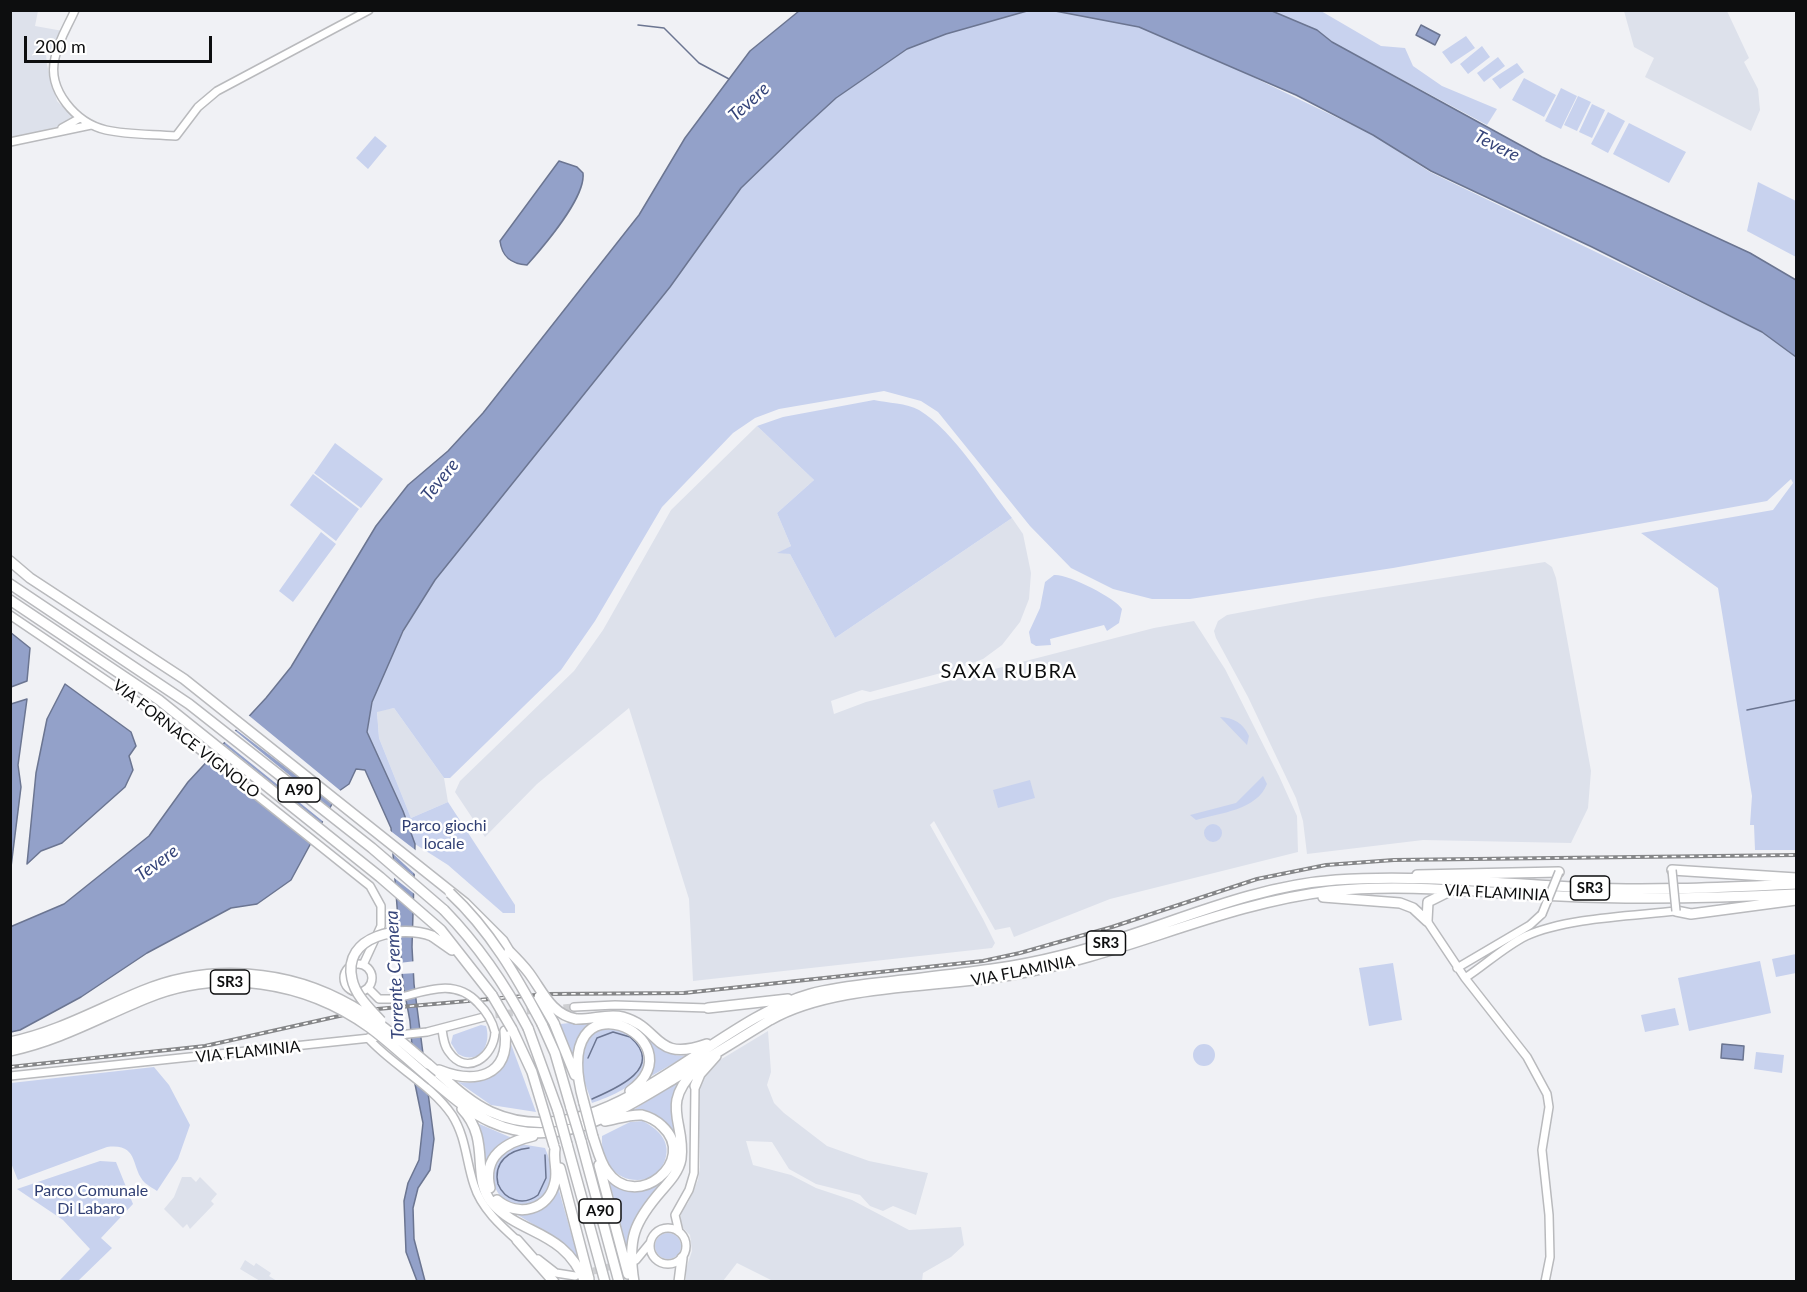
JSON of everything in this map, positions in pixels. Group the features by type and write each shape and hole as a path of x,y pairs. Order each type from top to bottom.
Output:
{"highway":[{"path":"10,554 30,578"},
{"name":"A90","path":"10,561 30,578 184,679 437,881 497,948 542,1024 555,1053 619,1281"},
{"name":"A90","path":"10,584 169,689 363,840 438,904 485,957 506,988 528,1028 558,1111 605,1281"},
{"path":"10,600 159,700 436,925 492,995 504,1031 532,1072 589,1281"},
{"path":"1672,870 1797,878"},
{"path":"1383,879 1477,873 1559,872"},
{"name":"VIA FLAMINIA","path":"609,1106 766,1012 802,997 844,987 1025,964 1109,943 1262,891 1323,881 1383,879 1639,889 1797,884"},
{"name":"VIA FLAMINIA","path":"10,1051 76,1031 161,993 204,984 248,982 304,994 339,1009 370,1028 468,1109 491,1122 519,1131 542,1133 576,1129 706,1059 777,1016 814,1002 854,994 993,978 1061,965 1130,945 1240,908 1282,898 1357,889 1653,900 1797,894"},
{"path":"1427,921 1426,909 1429,901 1440,895 1456,891"},
{"path":"450,893 477,914 503,941 554,1023 580,1089 632,1281"},
{"path":"1282,898 1314,896 1395,902 1413,908 1427,921"},
{"path":"1676,911 1691,914 1797,900"},
{"path":"390,1032 353,984 352,961 364,945 389,932 414,930 441,940 468,963"},
{"path":"509,951 562,1015 576,1019 623,1017 639,1025 662,1045 677,1050 691,1049 723,1038"},
{"name":"SR3","path":"10,1042 74,1022 153,987 195,976 228,973 269,976 308,986 347,1003 390,1032 429,1065"},
{"path":"708,1008 802,997"},
{"path":"580,1089 577,1056 584,1036 592,1029 606,1023 630,1028 645,1044 648,1065 644,1076 634,1088 609,1106"},
{"path":"429,1065 459,1077 477,1077 486,1074 494,1069 502,1057 504,1031"},
{"path":"694,1086 700,1074 720,1051"},
{"path":"632,1281 633,1232 643,1214 676,1171 681,1149 675,1115 678,1096 688,1078 706,1059"},
{"name":"VIA FLAMINIA","path":"429,1065 466,1096 492,1112 509,1118 550,1123 596,1117"},
{"path":"448,1094 475,1126 480,1147 483,1183 490,1199 501,1210 567,1252 576,1262 585,1281"},
{"name":"SR3","path":"596,1117 609,1106"},
{"path":"594,1138 606,1170 613,1178 627,1185 640,1187 656,1181 668,1170 672,1161 673,1147 669,1133 651,1118 632,1115 596,1117"},
{"path":"542,1133 508,1143 495,1155 488,1177 496,1198 515,1210 534,1208 543,1203 555,1183 554,1148"},
{"path":"517,1240 554,1281"},
{"path":"679,1281 682,1257"}],"street":[{"path":"75,10 55,56 54,76 59,91 81,118 91,125 113,131 176,136 198,107 217,91 369,10"},
{"path":"49,133 81,118"},
{"path":"10,142 91,125"},
{"name":"VIA FORNACE VIGNOLO","path":"10,615 150,710 375,890 381,911 380,932 364,957 363,965"},
{"path":"1465,978 1516,941 1539,931 1566,925 1676,911 1672,870"},
{"path":"1457,968 1530,925 1542,914 1559,872"},
{"path":"1427,921 1457,968 1527,1057 1544,1086 1549,1102 1542,1150 1549,1215 1550,1257 1545,1281"},
{"path":"363,965 371,975 368,988 361,992 352,992 344,982 345,973 350,966 363,965"},
{"path":"368,988 379,999 394,999 440,988 459,989 472,996 504,1031 487,1055 469,1062 458,1060 450,1053 442,1029"},
{"path":"574,1007 615,1005 708,1008"},
{"name":"VIA FLAMINIA","path":"10,1076 427,1032 484,1017"},
{"path":"368,1038 377,1049 434,1095 450,1112 460,1130 479,1198 517,1240 556,1273 575,1276"},
{"path":"679,1232 670,1228 661,1229 652,1235 645,1252 636,1260 656,1259 670,1264 682,1257 686,1243 679,1232 675,1217 689,1190 694,1173 694,1086"},
{"path":"650,1244 651,1252 656,1259"}],"shaded area":[{"path":"10,11 38,11 35,26 63,31 54,51 46,54 47,65 57,101 74,118 64,125 11,139"},
{"path":"1624,11 1727,11 1749,58 1744,62 1758,89 1760,110 1751,131 1645,77 1654,58 1634,47"},
{"path":"757,426 814,480 777,513 791,546 780,552 790,554 835,638 1012,518 1023,534 1031,573 1029,599 1020,622 1002,645 983,659 956,669 870,692 862,690 831,701 834,714 866,702 1154,628 1194,621 1225,669 1279,776 1297,816 1298,852 1110,899 1014,937 1010,927 995,930 934,821 930,825 983,919 995,943 992,948 693,981 689,899 629,708 537,784 485,837 455,792 460,781 574,671 603,630 671,510"},
{"path":"1545,562 1552,567 1556,578 1591,771 1588,808 1571,843 1423,840 1307,854 1303,821 1296,798 1248,697 1216,638 1214,631 1218,621 1227,615 1317,598"},
{"path":"394,708 444,778 448,802 411,818 379,738 377,711"},
{"path":"768,1031 771,1072 767,1085 774,1103 784,1113 827,1146 869,1161 928,1173 916,1215 893,1206 883,1211 870,1206 860,1195 816,1184 789,1169 772,1142 746,1141 753,1165 791,1175 816,1188 852,1200 909,1230 961,1227 964,1245 951,1257 923,1273 922,1281 773,1281 737,1263 723,1281 686,1281 686,1269 692,1251 690,1235 683,1228 680,1220 682,1209 688,1203 698,1180 700,1167 698,1089 700,1081 715,1063"},
{"path":"182,1177 191,1177 196,1182 200,1177 217,1194 211,1201 214,1204 190,1229 187,1224 183,1228 164,1209 174,1197"},
{"path":"245,1260 254,1266 256,1263 271,1273 269,1276 277,1281 260,1281 240,1269"}],"green space":[{"name":"Parco giochi locale","path":"1027,11 1055,11 1139,27 1230,66 1373,135 1430,172 1762,332 1796,357 1796,850 1755,850 1754,825 1750,825 1752,796 1718,588 1641,533 1773,510 1793,483 1791,479 1767,501 1393,568 1190,599 1152,599 1113,589 1071,568 1030,526 938,412 921,401 884,391 779,409 755,418 733,433 662,507 595,621 561,670 450,778 444,778 394,708 377,712 379,738 411,818 448,802 515,905 515,913 503,913 448,865 415,844 403,811 367,732 369,713 383,673 403,633 435,580 670,287 741,188 800,131 836,98 907,49 946,34"},
{"path":"1272,11 1321,11 1381,46 1405,48 1413,66 1442,86 1497,109 1487,125 1332,42 1317,30"},
{"path":"1466,36 1475,48 1451,64 1442,52"},
{"path":"1482,46 1490,57 1468,74 1460,64"},
{"path":"1498,57 1505,66 1484,82 1477,73"},
{"path":"1517,63 1524,72 1500,89 1492,79"},
{"path":"1524,78 1556,95 1544,117 1512,100"},
{"path":"1561,88 1577,96 1561,129 1545,121"},
{"path":"1578,96 1591,102 1577,131 1564,125"},
{"path":"1592,104 1605,110 1592,138 1579,132"},
{"path":"1608,112 1625,121 1608,153 1591,144"},
{"path":"1629,123 1686,152 1669,183 1613,154"},
{"path":"375,136 387,146 368,169 356,158"},
{"path":"1758,182 1796,201 1796,257 1747,231"},
{"path":"874,400 914,408 932,420 957,445 1012,518 835,638 790,554 777,553 791,546 777,513 814,480 757,426 783,417"},
{"path":"335,443 383,479 361,508 314,473"},
{"path":"313,474 359,509 336,541 290,505"},
{"path":"321,532 336,544 293,602 279,591"},
{"path":"1054,575 1079,582 1118,604 1122,609 1119,623 1107,631 1104,625 1050,639 1051,645 1036,646 1031,643 1029,632 1040,608 1045,582"},
{"path":"1220,717 1234,720 1247,731 1249,736 1247,745"},
{"path":"1263,776 1267,784 1262,793 1246,805 1196,820 1190,815 1236,803"},
{"path":"1030,780 1035,798 998,808 993,790"},
{"path":"1209,824 1217,824 1222,829 1220,840 1209,842 1204,837 1204,829"},
{"path":"1796,954 1796,973 1776,977 1772,959"},
{"path":"1760,961 1771,1013 1689,1031 1678,978"},
{"path":"1393,963 1402,1020 1369,1026 1359,968"},
{"path":"1675,1008 1679,1025 1645,1032 1641,1015"},
{"path":"600,1020 579,1037 572,1059 560,1024"},
{"path":"481,1025 486,1026 487,1033 482,1052 472,1057 458,1054 451,1043 453,1035"},
{"path":"597,1029 627,1030 638,1044 643,1056 643,1067 638,1076 619,1092 592,1103 580,1064 583,1048"},
{"path":"648,1036 656,1045 671,1054 688,1055 646,1079 654,1057"},
{"path":"511,1044 536,1112 491,1105 458,1082 477,1081 493,1074 504,1061"},
{"path":"1204,1044 1212,1047 1215,1055 1212,1063 1204,1066 1196,1063 1193,1055 1196,1047"},
{"path":"1756,1052 1784,1055 1782,1073 1754,1069"},
{"path":"154,1067 169,1085 190,1125 178,1159 157,1191 140,1177 130,1153 117,1147 107,1147 18,1180 11,1163 11,1083"},
{"path":"682,1080 673,1119 675,1134 657,1117 633,1110"},
{"path":"643,1121 652,1126 663,1138 667,1152 665,1160 656,1176 634,1180 625,1178 610,1167 605,1158 602,1136 630,1122"},
{"path":"477,1123 512,1138 485,1171 483,1141"},
{"path":"520,1144 545,1148 551,1170 549,1187 540,1198 529,1204 516,1204 504,1199 496,1188 493,1172 499,1158 506,1151"},
{"name":"Parco Comunale Di Labaro","path":"100,1161 116,1162 133,1204 101,1238 112,1248 78,1281 59,1281 90,1249 63,1220 17,1189"},
{"path":"608,1176 631,1188 643,1189 657,1185 658,1189 636,1216 626,1247"},
{"path":"558,1187 579,1261 553,1236 511,1211 553,1196"},
{"path":"668,1233 677,1237 681,1246 677,1255 668,1259 659,1255 655,1246 659,1237"}],"water":[{"name":"Tevere","path":"799,11 1027,11 946,34 907,49 836,98 741,188 670,287 435,580 403,631 372,702 367,732 403,811 415,844 412,947 414,984 434,1139 430,1170 418,1188 413,1208 414,1239 425,1281 417,1281 406,1252 404,1201 408,1183 419,1160 423,1123 415,1084 410,1021 403,984 391,828 365,770 356,769 349,784 339,791 291,880 257,904 231,908 147,953 81,997 20,1030 11,1032 10,927 64,904 149,836 188,782 266,698 291,667 376,526 408,485 448,451 483,413 639,215 685,138 750,51"},
{"name":"Tevere","path":"1055,11 1272,11 1317,30 1332,42 1542,157 1750,253 1796,280 1796,357 1762,332 1592,247 1431,171 1373,135 1296,95 1139,27"},
{"path":"1421,25 1440,35 1435,45 1416,35"},
{"path":"559,161 577,167 583,173 578,195 562,221 527,265 516,263 505,255 500,241"},
{"path":"10,632 30,648 27,681 11,687"},
{"path":"65,684 131,732 136,746 129,756 133,770 125,787 62,843 41,851 27,864 36,773 47,719"},
{"path":"27,699 18,765 21,787 11,867 11,704"},
{"path":"1722,1044 1744,1046 1743,1060 1721,1058"}],"pier":[{"path":"247,714 342,792 335,805 234,728"},
{"path":"233,729 332,810 325,823 222,740"},
{"path":"221,742 324,825 314,844 206,758"},
{"path":"388,829 418,852 417,876 391,852"},
{"path":"391,857 417,879 417,896 393,877"},
{"path":"416,961 417,973 400,974 399,963"}],"waterway":[{"path":"638,25 664,28 699,63 729,79"},
{"path":"1747,710 1796,700"},
{"path":"588,1058 597,1038 613,1032 630,1037 640,1048 642,1058 640,1068 633,1076 592,1099"},
{"path":"529,1148 509,1154 500,1163 498,1184 510,1198 521,1201 538,1195 546,1178 545,1155"}],"tunnel":[{"path":"553,1009 574,1007"},
{"path":"485,1016 536,1010"},
{"path":"583,1274 619,1264"}],"railway":[{"path":"10,1067 205,1046 366,1010 547,994 684,993 983,961 1112,927 1257,879 1326,865 1394,860 1796,855"}],"district":[{"name":"SAXA RUBRA","path":"1009,672"}],"water label":[{"name":"Torrente Cremera","path":"395,975"}]}
